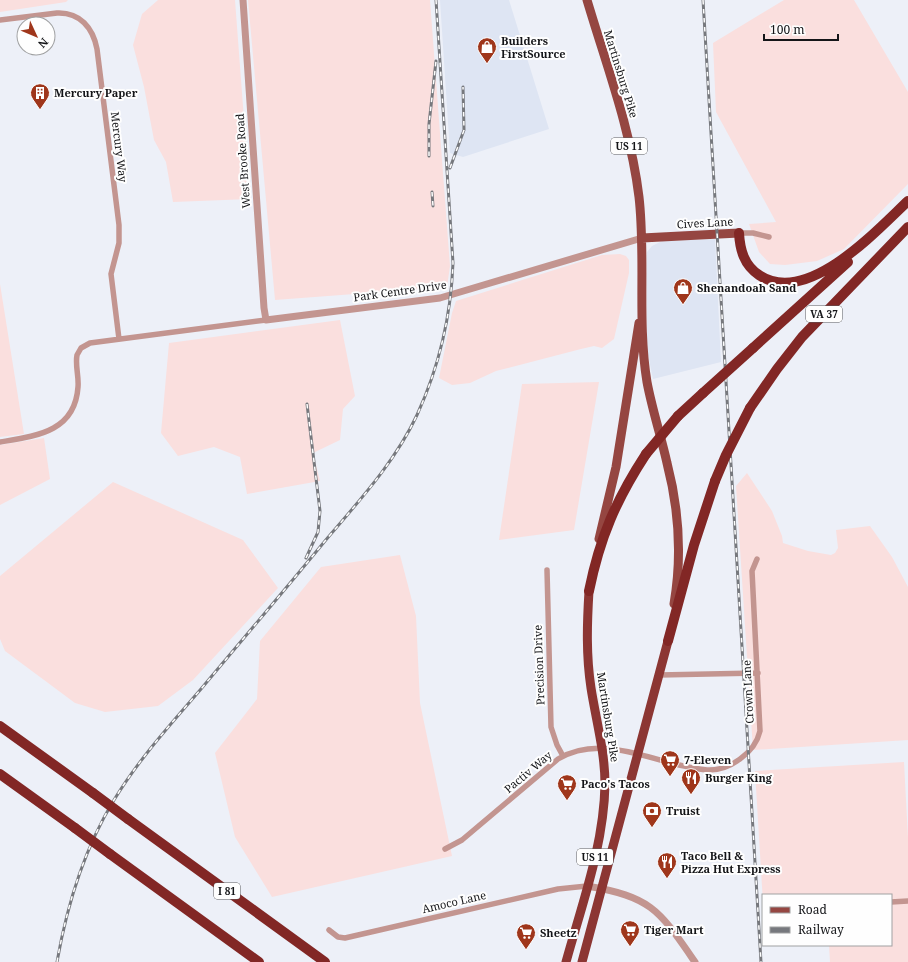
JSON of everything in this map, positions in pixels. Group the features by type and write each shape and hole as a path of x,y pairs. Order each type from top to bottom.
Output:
{"highway":[{"path":"739,233 741,251 751,269 770,281 790,282 817,274 845,259 908,201"},
{"name":"VA 37","path":"589,591 597,558 611,516 620,496 646,454 678,416 908,206"},
{"name":"VA 37","path":"668,641 694,545 715,481 734,438 750,408 777,369 802,337 908,227"},
{"name":"Martinsburg Pike","path":"566,962 587,886 602,821 605,784 602,749 587,657 589,591"},
{"name":"Martinsburg Pike","path":"582,962 639,754 668,641"},
{"name":"I 81","path":"0,726 325,962"},
{"path":"0,774 259,962"}],"main road":[{"name":"Martinsburg Pike","path":"587,0 631,152 639,198 642,238 642,298"},
{"name":"Cives Lane","path":"642,238 739,233"},
{"name":"US 11","path":"589,591 591,570 616,467 642,298"},
{"name":"US 11","path":"642,298 647,382 671,480 678,529 678,576 668,641"}],"street":[{"name":"West Brooke Road","path":"243,0 263,301 266,320"},
{"name":"Mercury Way","path":"0,20 66,13 81,20 93,34 97,49 119,224 119,243 112,274 119,339"},
{"name":"Cives Lane","path":"739,233 753,233 769,237"},
{"name":"Park Centre Drive","path":"0,442 37,436 58,426 72,410 77,396 78,381 76,361 79,351 90,343 154,336 440,298 642,238"},
{"name":"Crown Lane","path":"639,754 708,770 722,768 740,759 754,746 760,731 752,571 757,559"},
{"name":"Precision Drive","path":"547,570 551,727 557,745 563,756"},
{"path":"659,675 758,673"},
{"name":"Pactiv Way","path":"445,849 462,840 563,756 574,752 602,749 639,754"},
{"path":"587,886 636,898 652,907 666,921 695,962"},
{"name":"Amoco Lane","path":"329,930 338,937 345,938 558,889 587,886"},
{"path":"892,902 908,901"}],"shaded area":[{"path":"0,0 68,0 66,2 0,12"},
{"path":"158,0 235,0 250,199 173,202 166,162 154,140 144,87 133,45 142,14"},
{"path":"248,0 430,0 450,266 447,287 275,300"},
{"name":"Builders FirstSource","path":"440,0 509,0 549,129 463,157 450,153"},
{"path":"784,0 854,0 908,92 908,184 844,249 817,261 785,265 770,264 759,252 749,224 776,222 716,112 713,43"},
{"name":"Shenandoah Sand","path":"715,239 721,362 653,379 647,350 647,252 652,246 662,241"},
{"path":"620,254 626,256 629,260 629,273 614,339 602,348 594,346 496,371 470,383 452,385 439,378 452,313 456,301 602,255"},
{"path":"0,284 24,434 0,437"},
{"path":"340,320 355,396 343,409 340,440 313,453 320,481 247,494 240,457 214,447 178,456 161,433 169,343"},
{"path":"599,382 574,530 499,540 522,384"},
{"path":"44,438 50,479 0,505 0,445"},
{"path":"747,473 772,511 782,536 783,543 808,551 831,555 835,553 838,548 836,530 870,526 892,557 908,587 908,740 753,750 736,486"},
{"path":"113,482 243,540 278,588 193,680 158,706 105,712 75,703 5,651 0,639 0,576"},
{"path":"400,555 416,616 420,703 452,856 272,897 235,837 215,753 257,699 260,641 321,567"},
{"path":"904,762 908,838 908,962 830,962 829,946 892,946 892,894 762,894 755,771"}],"railway":[{"path":"57,962 66,920 85,858 103,819 114,800 134,770 155,743 376,481 408,432 425,397 438,360 447,322 453,263 436,0"},
{"path":"703,0 761,962"},
{"path":"429,156 429,124 436,61"},
{"path":"450,168 464,130 463,87"},
{"path":"432,192 433,206"},
{"path":"306,558 318,532 320,511 307,404"}],"place":[{"name":"Builders FirstSource","path":"487,64"},
{"name":"Mercury Paper","path":"40,110"},
{"name":"Shenandoah Sand","path":"683,305"},
{"name":"7-Eleven","path":"670,777"},
{"name":"Burger King","path":"691,795"},
{"name":"Paco's Tacos","path":"567,801"},
{"name":"Truist","path":"652,828"},
{"name":"Taco Bell & Pizza Hut Express","path":"667,879"},
{"name":"Tiger Mart","path":"630,947"},
{"name":"Sheetz","path":"526,950"}]}
